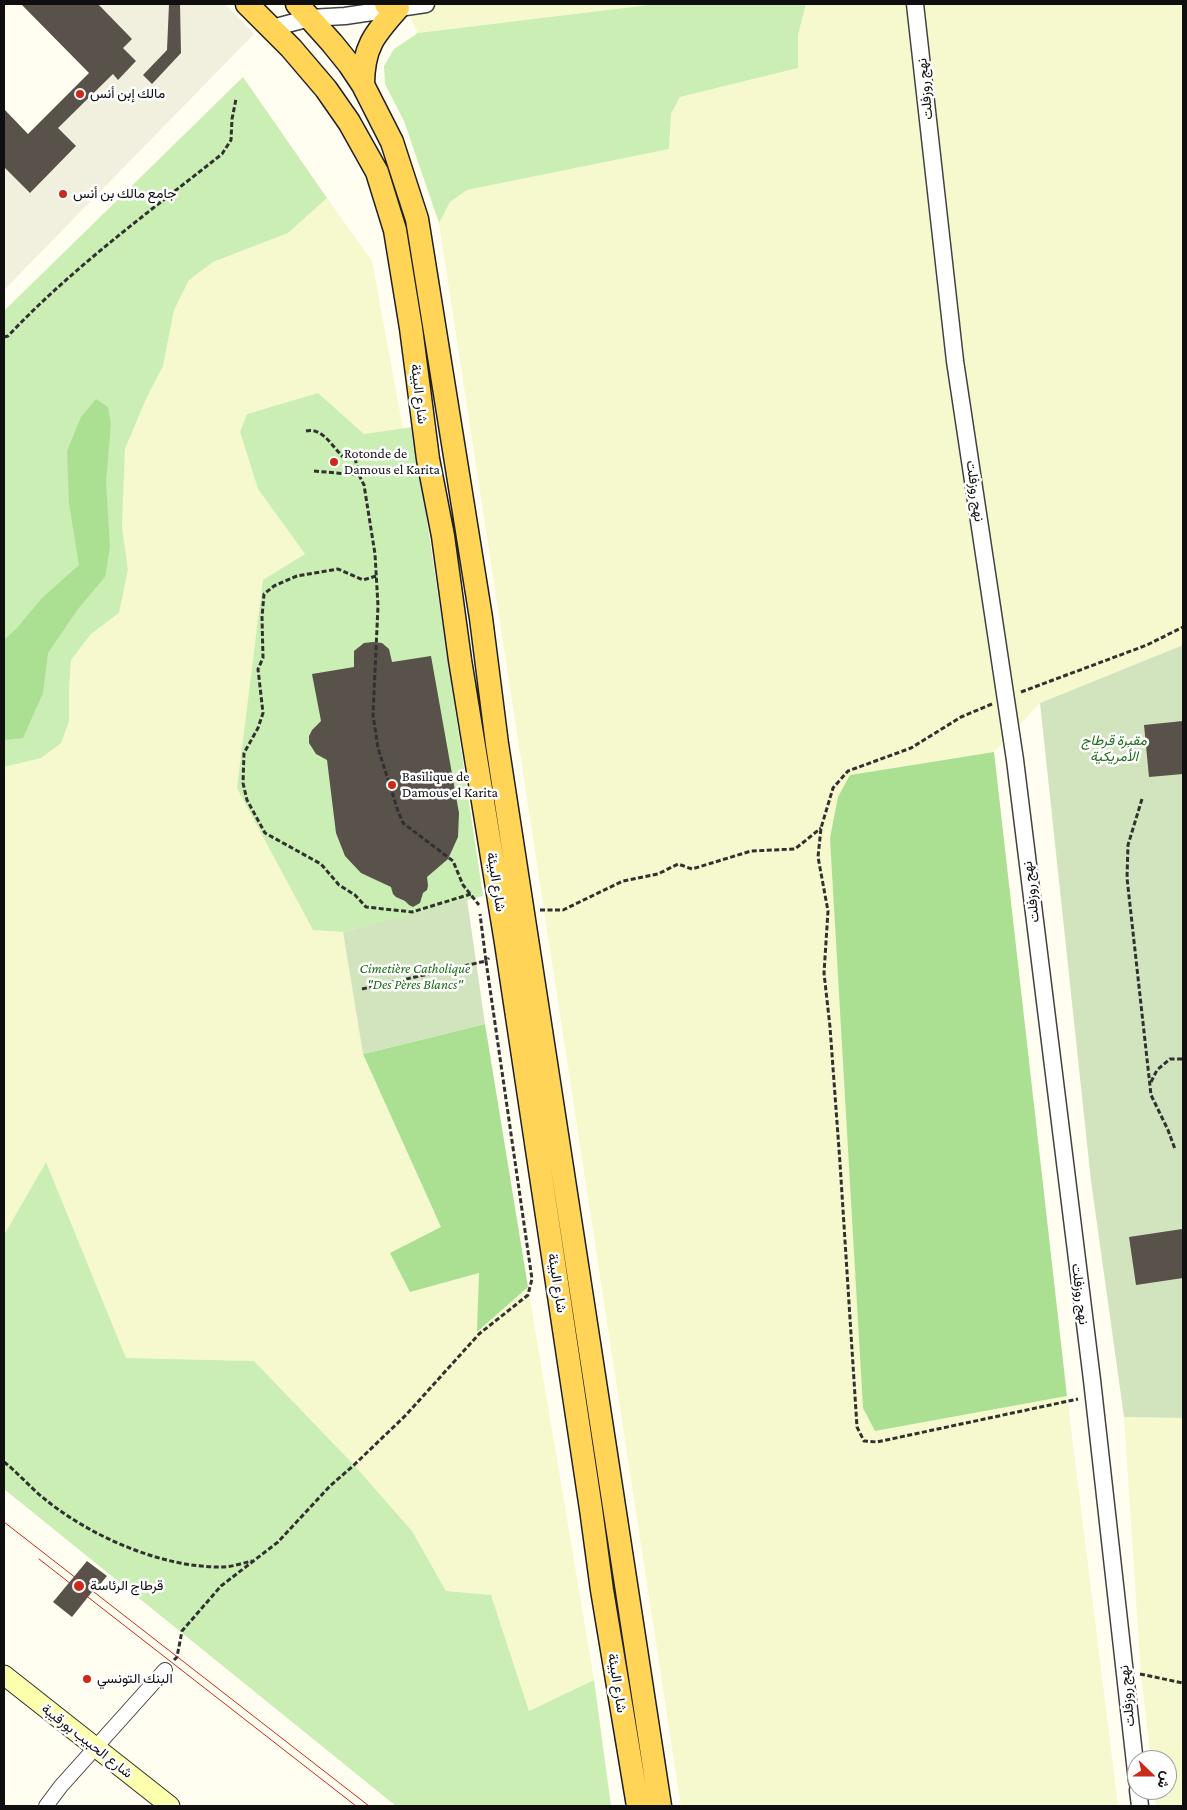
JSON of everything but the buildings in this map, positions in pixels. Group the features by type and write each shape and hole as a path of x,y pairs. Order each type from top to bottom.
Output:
{"highway":[{"name":"شارع البيئة","path":"248,4 326,89 365,148 377,172 395,230 411,328 428,459 443,536 462,670 506,943 602,1590 638,1806"},
{"path":"363,85 364,61 368,47 383,25 392,6"},
{"name":"شارع البيئة","path":"303,11 350,64 363,85 392,142 417,219 481,618 497,744 660,1806"}],"main road":[{"name":"شارع الحبيب بورقيبة","path":"4,1675 170,1806"}],"street":[{"path":"272,28 303,11 345,16 392,6 426,4"},
{"name":"نهج روزفلت","path":"915,4 955,361 1015,760 1093,1396 1133,1750"},
{"path":"46,1806 95,1747 165,1670"}],"path":[{"path":"4,337 8,336 39,303 70,276 222,154 232,140 232,119 236,99"},
{"path":"165,1670 177,1657 182,1631 221,1586 278,1542 330,1486 354,1466 406,1415 480,1334 528,1295 532,1279 478,903 463,886 453,861 403,823 398,811 378,748 373,715 378,606 375,554 364,486 355,458 343,457 322,434 312,430 306,431"},
{"path":"314,470 359,475"},
{"path":"376,576 363,580 338,569 298,576 274,586 264,594 262,617 263,658 258,669 263,713 258,728 244,753 242,782 247,800 265,833 321,864 339,885 356,895 366,907 412,912 471,894"},
{"path":"1093,1396 877,1442 864,1441 857,1427 840,1163 824,973 828,911 818,857 821,828 833,788 848,771 912,748 961,717 1147,645 1183,628"},
{"path":"1142,799 1128,845 1127,878 1150,1084 1152,1095 1175,1150"},
{"path":"523,910 563,910 623,881 658,874 678,864 692,868 751,851 795,849 821,828"},
{"path":"362,989 486,961 506,943"},
{"path":"1150,1084 1156,1070 1170,1059 1183,1059"},
{"path":"4,1462 19,1473 40,1496 121,1546 192,1565 224,1568 255,1560"},
{"path":"1125,1676 1141,1674 1183,1683"}],"green space":[{"path":"404,4 657,4 418,33"},
{"path":"657,4 806,4 798,35 798,68 680,97 671,114 669,149 467,190 450,202 439,223 404,121 385,84 384,66 394,49 418,33"},
{"path":"806,4 1183,4 1183,645 1040,703 994,752 850,775 875,1431 1067,1396 1118,1806 681,1806 439,223 450,202 467,190 669,149 671,114 680,97 798,68 798,35"},
{"path":"243,77 327,198 288,233 213,262 189,280 174,310 163,366 146,399 125,449 122,527 128,570 119,613 91,634 71,660 69,721 61,743 41,758 4,767 4,311"},
{"path":"327,198 372,261 403,429 364,434 318,393 247,414 240,432 258,489 305,554 313,930 343,932 363,1054 441,1227 410,1292 479,1273 478,1331 528,1287 594,1680 529,1711 491,1595 446,1591 412,1531 354,1465 254,1361 126,1358 46,1162 4,1235 4,767 41,758 69,689 71,660 91,634 119,613 128,570 122,527 125,449 146,399 163,366 174,310 189,279 213,262 288,233"},
{"name":"Basilique de Damous el Karita","path":"318,393 364,434 413,427 483,896 343,932 313,930 237,788 263,580 305,554 258,489 240,432 247,414"},
{"path":"96,399 108,407 111,424 106,481 110,547 105,577 78,609 48,653 43,693 23,738 4,740 4,640 17,628 41,599 79,565 69,503 67,451 81,417"},
{"name":"مقبرة قرطاج الأمريكية","path":"1183,645 1183,1418 1124,1417 1091,1181 1040,703"},
{"path":"994,752 1067,1396 875,1431 863,1408 830,838 838,797 850,775"},
{"name":"Cimetière Catholique \"Des Pères Blancs\"","path":"467,899 485,1024 363,1054 343,932"},
{"path":"485,1024 528,1287 477,1332 479,1273 410,1292 390,1253 441,1227 363,1054"},
{"path":"46,1162 126,1358 254,1361 354,1465 412,1531 446,1591 491,1595 529,1711 594,1680 611,1806 396,1806 4,1489 4,1235"},
{"path":"1124,1417 1183,1418 1183,1806 1156,1806 1155,1800 1177,1800 1177,1750 1150,1750 1141,1674"}],"shaded area":[{"path":"103,4 225,4 254,34 4,290 4,169 30,193 76,147 58,128 113,74 118,79 136,62 123,48 132,39 100,6"}],"tram line":[{"path":"4,1522 369,1806"},
{"path":"39,1559 356,1806"}],"place":[{"name":"مالك إبن أنس","path":"80,94"},
{"name":"جامع مالك بن أنس","path":"63,194"},
{"name":"Rotonde de Damous el Karita","path":"334,462"},
{"name":"Basilique de Damous el Karita","path":"392,785"},
{"name":"قرطاج الرئاسة","path":"79,1586"},
{"name":"البنك التونسي","path":"87,1679"}]}
